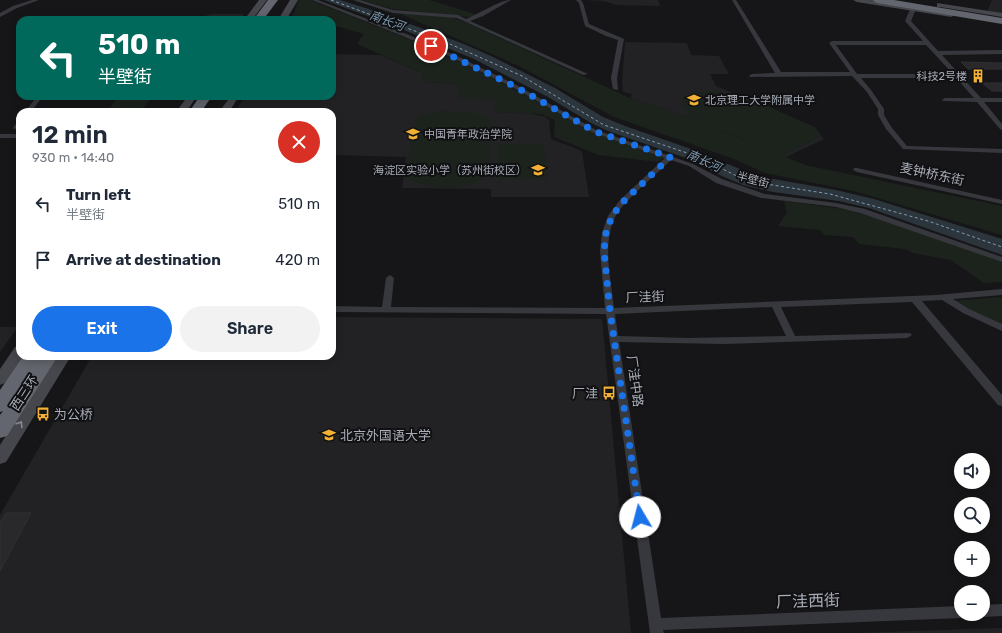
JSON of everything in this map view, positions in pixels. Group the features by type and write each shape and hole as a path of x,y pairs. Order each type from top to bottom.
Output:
{"highway":[{"path":"261,16 273,0"},
{"path":"273,16 283,0"},
{"path":"885,0 939,12 1002,19"},
{"path":"885,0 1002,19"},
{"name":"西三环","path":"0,405 29,360"},
{"name":"西三环","path":"0,431 45,360"}],"street":[{"path":"0,15 15,7 37,0"},
{"path":"251,16 263,0"},
{"path":"284,16 294,0"},
{"name":"半壁街","path":"314,0 455,57 516,87 594,131 691,165 719,181 742,190 764,196 836,205 862,211 1002,260"},
{"path":"356,0 393,11 449,15 467,20 585,74"},
{"path":"467,20 481,15 509,0"},
{"path":"578,0 581,3 587,25 608,35 621,39 614,78 616,89"},
{"path":"734,0 779,74"},
{"path":"858,0 939,12"},
{"path":"908,0 1002,19"},
{"path":"913,9 908,21 959,76 1002,128"},
{"path":"929,43 832,43 855,75 869,91 881,109 881,115 889,129 905,148 1002,151"},
{"path":"937,52 1002,52"},
{"path":"752,76 779,74 959,76"},
{"path":"945,100 1002,100"},
{"path":"0,136 16,136"},
{"name":"厂洼中路","path":"657,629 610,311 604,251 606,233 612,216 623,202 670,157"},
{"name":"麦钟桥东街","path":"857,170 1002,202"},
{"path":"386,310 390,278"},
{"path":"1002,286 944,291 940,297 966,312 1002,328"},
{"name":"厂洼街","path":"336,309 610,311 940,297 1002,292"},
{"path":"914,298 1002,402"},
{"path":"775,304 792,339"},
{"path":"614,339 674,341 907,335"},
{"path":"0,380 16,356"},
{"path":"0,458 61,360"},
{"path":"990,611 1002,610"},
{"name":"厂洼西街","path":"657,629 954,612"}],"shaded area":[{"path":"299,0 310,0 423,45 493,78 591,131 664,158 658,162 599,155 554,137 555,120 541,114 495,112 495,100 457,99 457,84 423,82 422,73 357,44 364,34 336,26 336,16 293,16"},
{"path":"361,0 429,0 478,15 469,17 393,9"},
{"path":"586,0 658,0 660,6 617,5 603,1"},
{"path":"992,0 1002,0 1002,14 987,12"},
{"path":"396,12 451,17 630,98 685,115 761,147 691,116 683,106 684,99 696,93 711,91 748,99 814,127 819,132 821,137 784,155 772,151 805,165 1002,206 1002,235 854,191 765,173 734,159 614,117 519,66"},
{"path":"211,14 244,14 243,16 205,16"},
{"name":"北京理工大学附属中学","path":"625,42 687,43 691,55 719,56 729,74 710,74 716,86 815,127 824,139 786,157 685,115 630,98 632,94 623,92 622,80"},
{"name":"中国青年政治学院","path":"336,54 380,55 422,73 423,82 457,84 458,99 496,99 495,112 529,113 546,117 549,120 551,139 582,151 589,197 491,197 491,189 402,188 406,157 336,155 336,108 238,108 242,100 336,100"},
{"path":"115,100 150,100 143,108 110,108"},
{"path":"445,111 472,112 492,122 489,173 481,180 472,184 448,188 436,187 424,185 404,176 415,121 419,115"},
{"path":"498,144 544,144 547,179 498,179"},
{"path":"784,201 843,209 877,218 1002,262 1002,282 984,283 951,260 913,253 905,249 859,244 853,237 824,235 820,230 778,226 787,213"},
{"path":"1002,297 1002,328 953,301"},
{"name":"北京外国语大学","path":"336,317 602,319 631,633 0,633 0,515 90,360 336,360"},
{"path":"0,327 16,327 16,330 0,352"},
{"path":"1002,628 1002,633 855,633"}],"water":[{"name":"南长河","path":"324,0 340,0 375,11 464,44 555,88 603,117 691,149 757,176 836,190 874,199 1002,239 1002,255 869,208 839,201 773,192 743,185 686,158 608,131 591,123 548,97 474,59 387,23"}],"building":[{"path":"961,62 1002,63 1002,69 968,69"},
{"path":"982,83 1002,83 1002,91 992,91"},
{"path":"6,513 31,513 0,571 0,523"}],"ferry route":[{"path":"331,0 450,44 522,76 604,125 696,156 747,181 830,194 928,221 1002,247"}],"place":[{"name":"科技2号楼","path":"978,76"},
{"name":"北京理工大学附属中学","path":"694,100"},
{"name":"中国青年政治学院","path":"413,134"},
{"name":"海淀区实验小学（苏州街校区）","path":"538,170"},
{"name":"厂洼","path":"609,393"},
{"name":"为公桥","path":"43,414"},
{"name":"北京外国语大学","path":"329,435"}],"route":[{"path":"431,46 516,87 594,131 670,157 623,202 612,216 606,233 604,251 610,311 640,517"}]}
